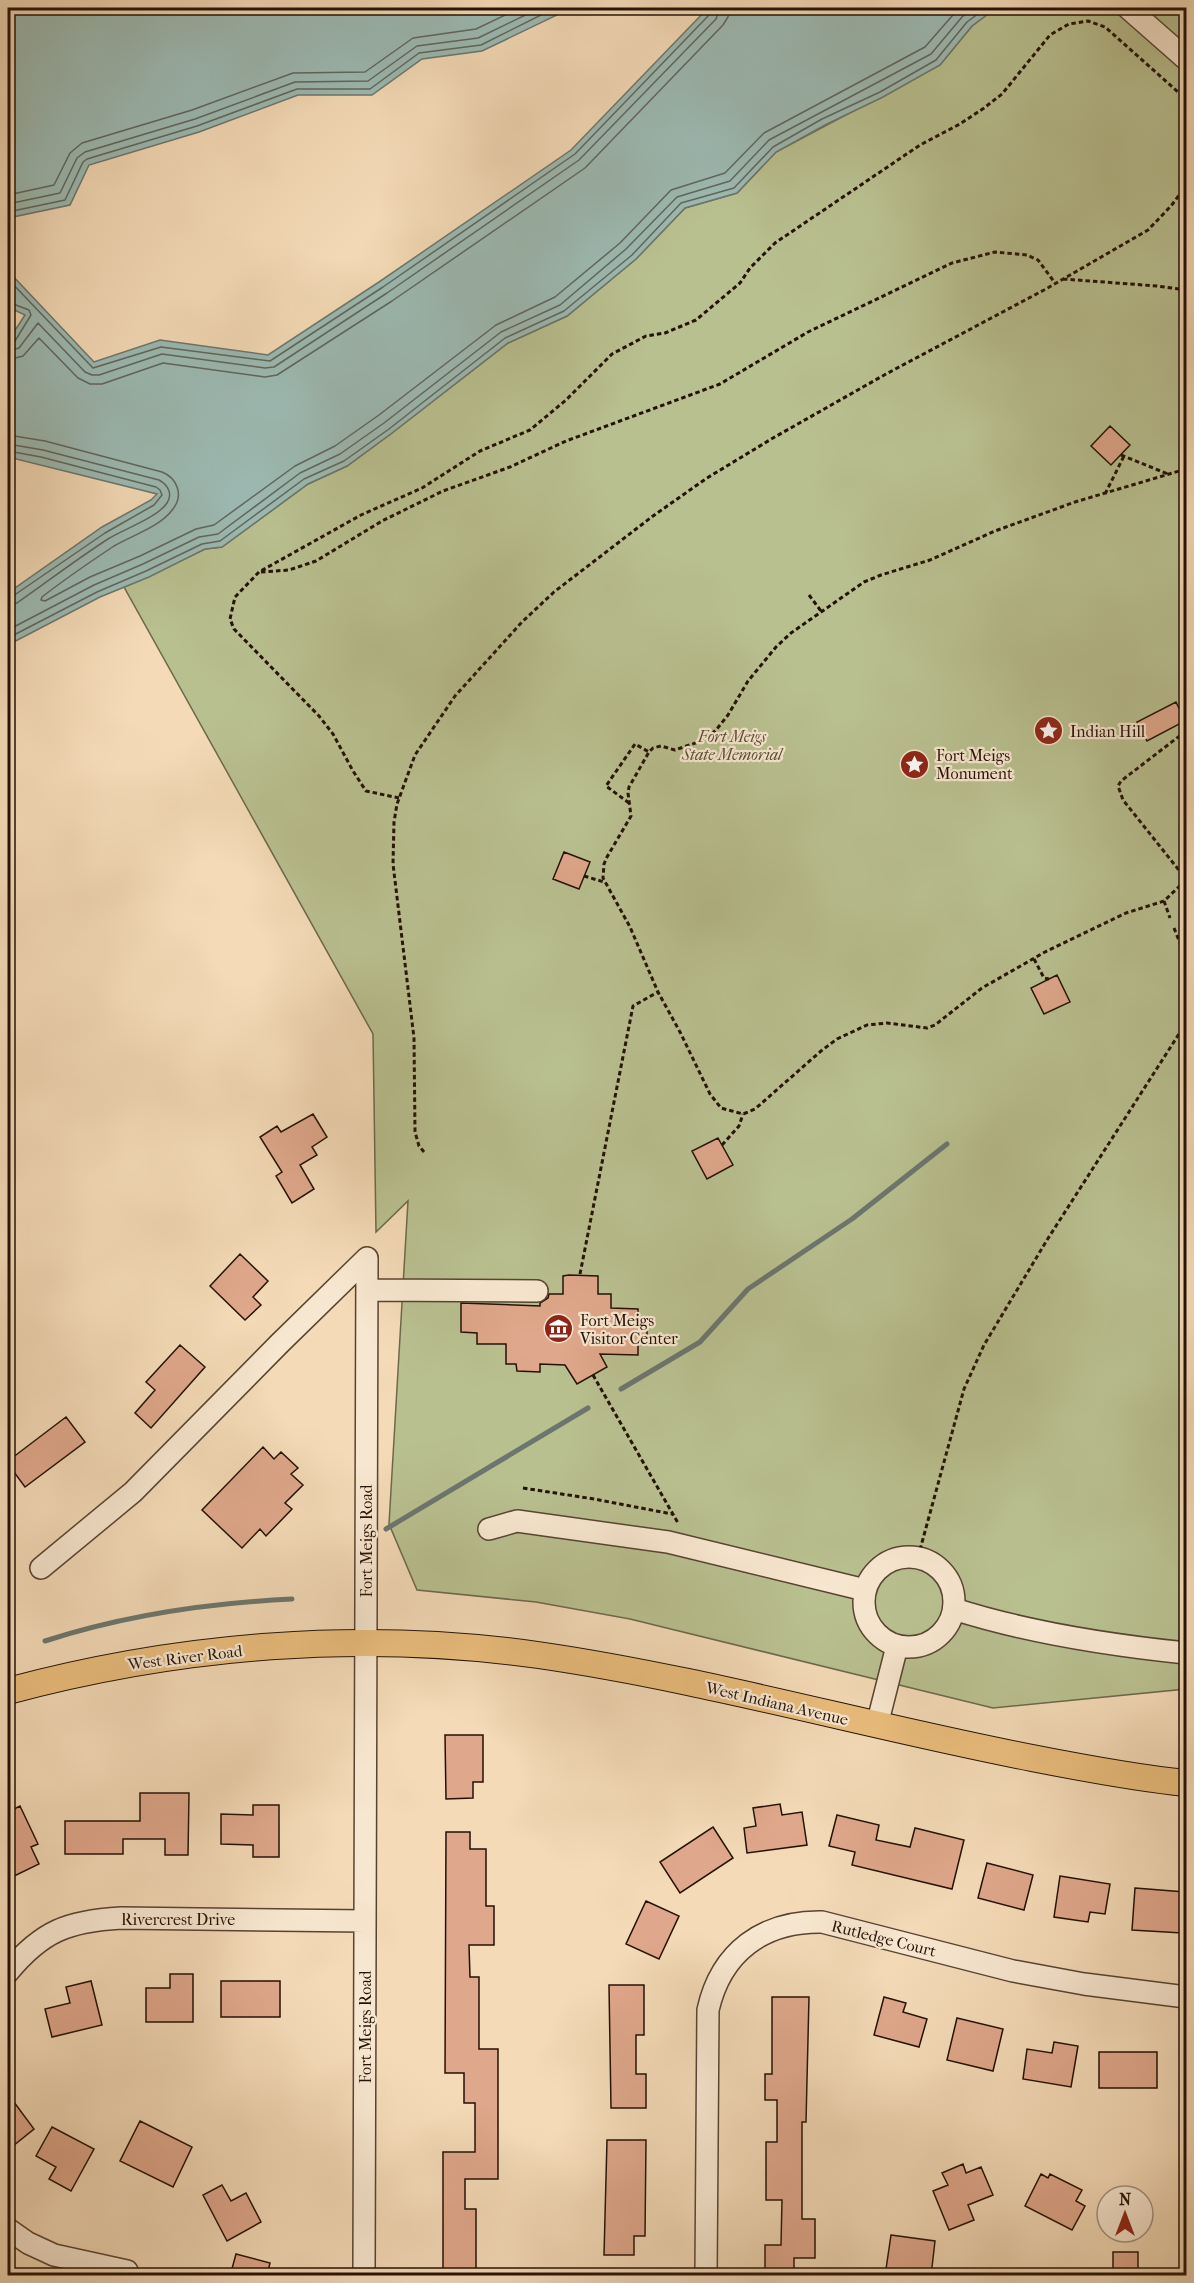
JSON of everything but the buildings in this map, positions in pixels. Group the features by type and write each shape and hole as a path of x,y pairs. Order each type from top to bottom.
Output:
{"main road":[{"name":"West River Road","path":"8,1691 64,1676 207,1652 365,1642"},
{"name":"West Indiana Avenue","path":"365,1642 537,1654 633,1671 877,1725 1106,1772 1186,1783"}],"street":[{"path":"1128,8 1186,59"},
{"name":"Fort Meigs Road","path":"40,1568 133,1492 280,1343 368,1258 364,2276"},
{"path":"367,1290 488,1297 537,1291"},
{"path":"489,1529 517,1521 668,1542 865,1590"},
{"path":"918,1557 931,1562 950,1582 954,1596 954,1610 949,1623 934,1639 914,1647 897,1646 874,1632 863,1605 865,1590 870,1578 879,1567 891,1560 918,1557"},
{"path":"954,1610 997,1623 1137,1648 1186,1653"},
{"path":"877,1725 897,1646"},
{"name":"Rivercrest Drive","path":"8,1972 38,1942 77,1922 121,1918 365,1921"},
{"name":"Rutledge Court","path":"706,2276 708,2010 716,1982 723,1970 742,1948 759,1936 793,1924 822,1922 1013,1971 1084,1984 1186,1997"},
{"path":"8,2229 54,2255 128,2271"}],"path":[{"path":"399,798 366,791 352,771 333,734 319,716 234,629 230,619 235,597 260,572 361,515 422,488 480,451 530,430 566,400 612,354 628,344 646,336 684,327 696,320 740,284 750,268 775,243 895,161 960,124 1002,94 1050,36 1069,24 1088,21 1105,27 1186,99"},
{"path":"424,1152 416,1140 415,1132 413,1025 393,864 394,822 399,798 415,755 455,696 522,622 554,592 707,478 867,385 1055,284 1148,230 1186,186"},
{"path":"260,572 289,570 316,561 382,521 443,491 510,467 566,441 720,384 808,332 952,263 994,252 1027,255 1038,260 1055,284"},
{"path":"1062,279 1186,290"},
{"path":"1105,494 1123,456 1170,475"},
{"path":"1182,722 1186,730 1121,781 1118,786 1123,800 1186,880 1164,901 1126,914 1034,959 982,988 927,1028 867,1024 837,1039 764,1104 743,1114 721,1108 710,1094 658,993 623,912 604,882 603,864 631,816 629,787 649,752 653,748 662,746 675,750 705,740 728,715 760,664 791,633 855,588 881,575 930,560 1022,521 1075,502 1186,469"},
{"path":"809,595 821,611"},
{"path":"630,804 606,786 635,744 649,752"},
{"path":"584,876 604,882"},
{"path":"1164,901 1170,918"},
{"path":"1174,928 1186,958"},
{"path":"1034,959 1044,978 1049,979"},
{"path":"580,1274 633,1006 658,993"},
{"path":"918,1557 964,1389 984,1345 1047,1240 1186,1023"},
{"path":"722,1145 739,1126 743,1114"},
{"path":"593,1376 692,1548"},
{"path":"523,1488 672,1514"}],"green space":[{"name":"Fort Meigs State Memorial","path":"996,8 1186,8 1186,1689 993,1708 630,1619 536,1602 417,1590 389,1524 408,1201 376,1232 373,1034 124,587 205,549 222,547 308,484 347,466 508,343 567,316 636,259 685,208 737,193 776,152 940,65 972,26"}],"water":[{"path":"8,8 562,8 557,15 482,51 422,59 372,95 298,95 199,132 89,165 70,205 8,218"},
{"path":"708,8 996,8 972,26 940,65 776,152 737,193 685,208 636,259 567,316 508,343 347,466 308,484 222,547 205,549 149,577 100,597 8,645 8,593 102,527 151,500 157,494 8,457 8,341 25,315 8,307 8,271 94,362 160,340 268,355 571,150"}],"waterway":[{"path":"621,1389 700,1342 748,1289 852,1219 947,1144"},
{"path":"386,1529 588,1408"},
{"path":"45,1641 136,1617 198,1607 292,1599"}],"place":[{"name":"Indian Hill","path":"1049,731"},
{"name":"Fort Meigs Monument","path":"915,764"},
{"name":"Fort Meigs Visitor Center","path":"559,1329"}]}
